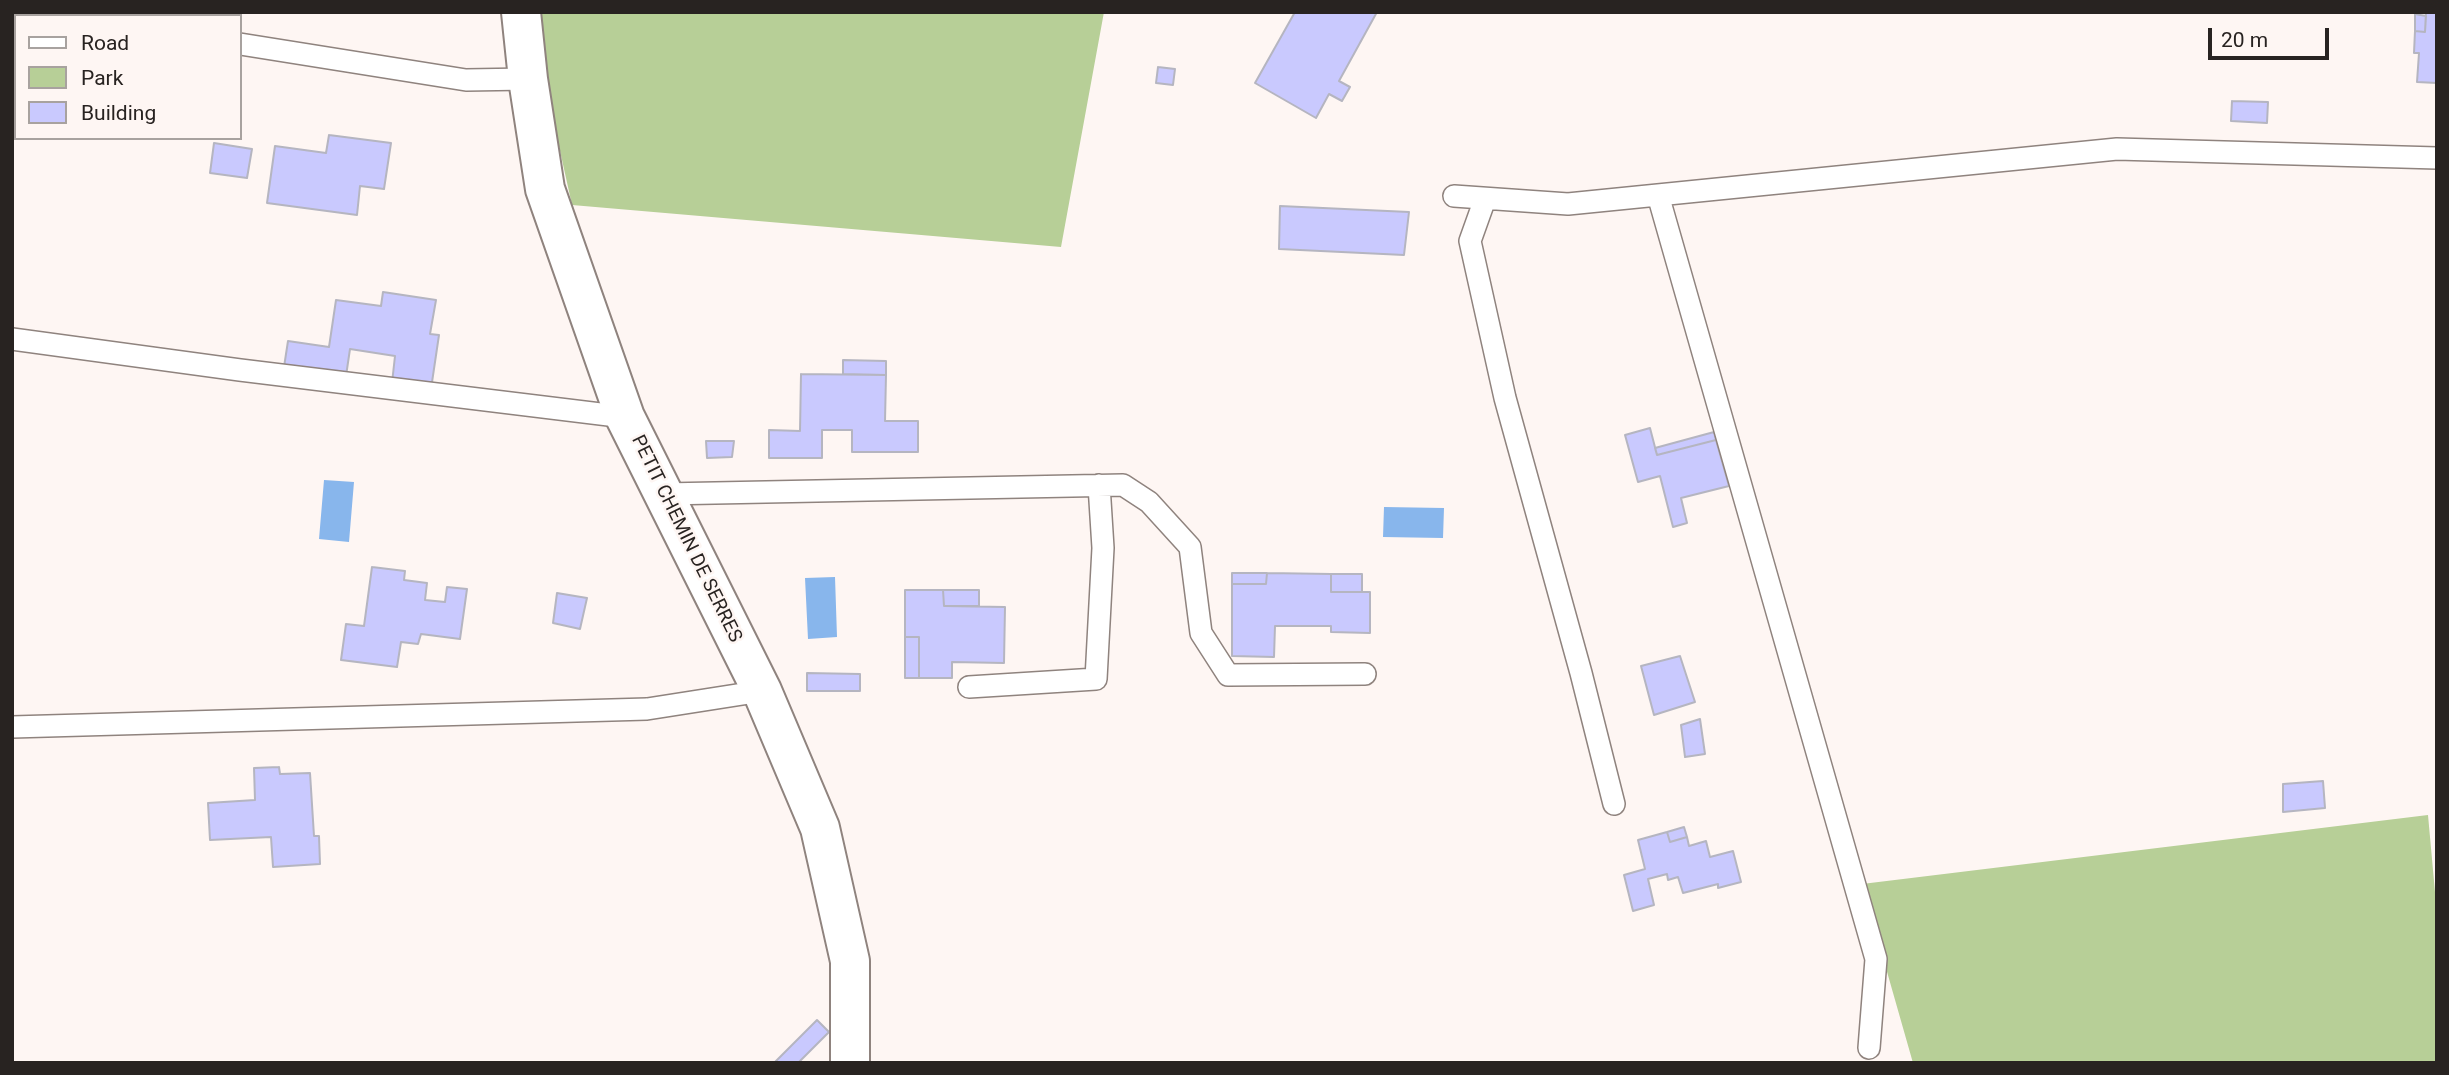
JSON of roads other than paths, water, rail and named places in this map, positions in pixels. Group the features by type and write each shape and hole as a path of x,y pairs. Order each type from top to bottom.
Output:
{"street":[{"name":"PETIT CHEMIN DE SERRES","path":"520,12 527,79 545,189 625,416 762,691 820,828 850,961 850,1063"}],"lane":[{"path":"242,44 466,80 527,79"},
{"path":"1454,196 1568,204 2118,149 2437,158"},
{"path":"1658,195 1877,959 1869,1048"},
{"path":"1485,199 1469,241 1505,398 1614,804"},
{"path":"12,339 240,370 625,416"},
{"path":"969,687 1096,679 1103,548 1099,485"},
{"path":"664,494 1123,485 1149,502 1190,547 1201,633 1228,675 1365,674"},
{"path":"12,727 647,709 762,691"}],"water":[{"path":"324,480 354,482 349,542 319,539"},
{"path":"1384,507 1444,508 1443,538 1383,537"},
{"path":"835,577 837,637 808,639 805,578"}]}
